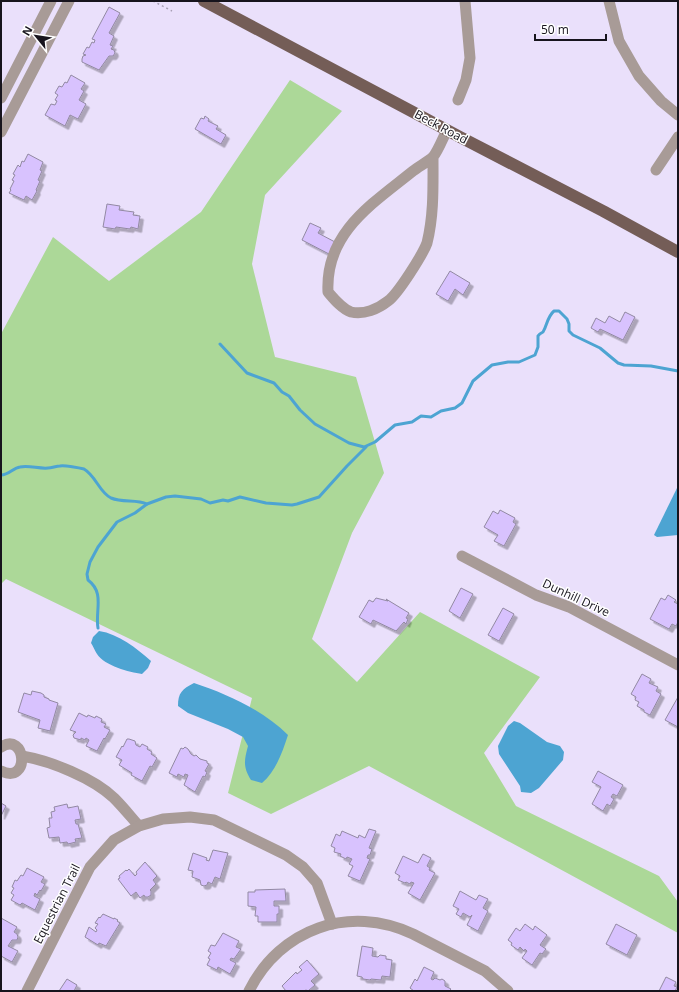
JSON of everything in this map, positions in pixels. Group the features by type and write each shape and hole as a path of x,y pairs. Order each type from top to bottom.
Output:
{"main road":[{"name":"Beck Road","path":"204,1 678,252"}],"street":[{"path":"1,98 51,1"},
{"path":"1,132 5,114 46,46 69,1"},
{"path":"458,100 466,80 470,58 465,1"},
{"path":"608,1 619,41 639,76 661,101 678,116"},
{"path":"32,39 46,46"},
{"path":"433,157 422,164 363,212 347,229 338,244 332,258 327,279 328,292 340,305 350,312 365,312 378,308 390,300 415,266 426,245 430,228 432,210 433,157 447,130"},
{"path":"656,170 678,137"},
{"name":"Dunhill Drive","path":"462,556 536,594 573,609 678,665"},
{"path":"1,747 6,745 15,746 19,750 23,761 21,766 16,771 11,773 1,771"},
{"path":"22,756 55,764 101,788 114,798 139,826"},
{"name":"Equestrian Trail","path":"27,991 90,867 114,840 139,826 163,819 190,817 214,820 286,855 303,867 317,883 332,924"},
{"path":"249,991 261,970 286,946 306,932 332,924 347,922 372,922 402,929 485,971 508,991"}],"path":[{"path":"153,1 172,11"}],"green space":[{"path":"290,80 342,111 265,195 252,264 275,357 356,377 384,473 352,533 312,639 357,682 420,612 540,677 484,753 516,806 659,876 678,902 678,933 369,766 271,814 228,793 252,698 6,579 1,584 1,334 53,237 109,281 201,212"}],"water":[{"path":"678,486 678,535 657,537 654,535"},
{"path":"99,631 120,638 133,647 151,661 148,668 142,674 118,668 106,662 97,654 91,643 93,637"},
{"path":"194,683 219,692 256,710 288,735 275,767 262,783 251,780 245,767 248,746 243,737 228,729 188,713 178,706 179,698 182,692 186,687"},
{"path":"514,721 520,723 547,742 560,746 564,752 563,760 539,788 531,793 521,792 520,786 499,754 498,746 508,726"}],"building":[{"path":"109,7 120,13 109,33 114,36 110,45 113,46 111,49 114,50 115,53 113,56 109,56 99,70 82,62 82,59 83,56 86,55 83,54 87,47 89,48 92,42 94,43 95,40 92,39"},
{"path":"71,75 85,83 81,89 84,91 79,100 86,104 78,119 70,115 65,126 45,115 51,104 55,105 57,101 55,100 58,95 55,93 59,86 62,87 65,82 67,83"},
{"path":"205,116 209,119 208,121 218,126 216,129 226,135 221,144 195,129 201,118 204,119"},
{"path":"28,154 43,162 40,170 42,171 38,180 40,181 36,190 37,191 32,200 26,196 24,200 9,193 14,181 12,180 15,175 13,174 18,165 20,167 22,161 24,162"},
{"path":"107,204 120,206 119,210 134,212 133,215 140,216 138,229 131,227 130,229 116,227 115,229 103,227"},
{"path":"310,223 321,228 318,233 335,242 329,254 302,240"},
{"path":"450,271 470,283 463,295 455,289 448,301 436,294"},
{"path":"625,312 635,317 623,340 600,329 598,332 591,328 596,318 605,323 609,316 620,322"},
{"path":"500,510 515,518 513,522 516,524 504,546 494,541 498,535 484,527 493,511 498,514"},
{"path":"461,588 473,594 460,618 449,611"},
{"path":"668,595 676,600 674,602 678,604 678,622 676,626 672,624 669,629 650,619 661,598 665,600"},
{"path":"376,598 388,601 386,599 409,613 406,618 408,619 406,624 404,622 396,631 373,620 371,624 359,617 369,600 373,602"},
{"path":"503,608 514,614 499,641 488,635"},
{"path":"642,674 651,679 649,683 658,687 656,691 661,694 650,715 637,706 639,702 635,700 636,697 631,694"},
{"path":"32,691 41,693 49,700 58,703 50,731 38,728 40,720 18,712 24,693 31,695"},
{"path":"678,697 678,727 665,720"},
{"path":"79,713 87,717 88,715 95,718 96,716 102,719 101,722 106,724 104,727 110,730 97,751 86,746 89,740 86,738 85,740 81,738 81,740 74,738 73,735 76,732 70,730"},
{"path":"127,739 135,741 136,745 140,747 142,744 148,747 147,749 152,752 151,754 157,758 152,767 150,766 142,781 131,775 132,773 119,765 122,760 116,757"},
{"path":"185,747 191,754 207,761 209,764 205,771 207,772 205,777 203,776 195,792 184,785 188,775 185,774 184,777 178,774 177,777 169,773 181,748 183,749"},
{"path":"598,771 623,785 617,796 613,794 611,797 614,799 610,806 607,804 603,811 592,804 601,787 592,782"},
{"path":"1,803 6,806 1,816"},
{"path":"67,804 68,808 78,806 81,819 75,820 76,824 78,824 82,838 75,839 76,842 68,844 67,842 60,843 59,837 49,838 47,828 50,827 49,818 52,818 51,812 55,811 54,807"},
{"path":"369,829 376,831 369,848 372,849 367,858 370,859 360,881 348,876 353,866 349,864 352,859 347,857 346,859 340,856 341,854 334,852 335,848 331,846 336,834 340,836 342,831 358,838 359,835 365,838"},
{"path":"213,850 228,853 220,879 215,877 212,884 208,882 207,885 204,886 201,885 200,880 192,877 193,871 188,870 193,853 207,858 206,860 209,861"},
{"path":"423,854 431,858 427,866 430,868 429,870 435,873 420,900 408,893 414,883 411,882 410,884 398,880 400,876 395,873 403,856 418,863"},
{"path":"145,862 157,876 153,880 156,884 150,890 151,895 148,897 145,897 144,895 140,898 136,892 131,896 118,879 120,878 119,876 129,869 135,876 137,874 136,872"},
{"path":"27,868 44,877 41,882 45,884 41,891 40,890 37,895 35,893 34,896 40,899 35,910 22,903 20,905 11,900 14,895 11,893 14,888 12,887 15,880 17,881 21,875 23,876"},
{"path":"285,889 286,901 274,901 274,906 279,906 277,922 258,922 258,916 255,916 256,907 248,906 248,892 255,892 255,890"},
{"path":"460,891 476,900 479,895 488,899 483,908 488,911 478,931 467,925 472,915 470,917 463,913 461,917 456,914 459,909 453,906"},
{"path":"103,914 118,920 117,921 120,923 106,946 99,943 98,945 85,937 89,927 96,932 97,930 95,928 98,924 95,923"},
{"path":"1,918 17,927 14,932 17,934 17,940 12,940 8,946 18,951 12,962 1,956"},
{"path":"525,924 533,930 535,926 547,935 540,945 546,949 542,954 540,953 532,965 522,958 527,951 525,949 524,951 520,947 518,950 511,945 512,943 508,940 516,928 520,931"},
{"path":"616,924 637,935 627,955 606,944"},
{"path":"223,933 239,941 236,947 241,949 234,959 231,958 230,960 236,963 230,974 218,967 217,970 207,965 210,959 208,958 211,953 208,951 211,945 215,946"},
{"path":"362,946 373,948 372,956 386,956 386,959 392,960 390,977 382,976 381,980 370,980 357,976"},
{"path":"307,960 319,974 311,981 315,985 308,991 286,991 282,986 296,972 297,974 302,970 299,967"},
{"path":"424,967 434,972 431,979 442,979 445,981 445,986 451,989 449,991 414,991 410,988 415,979 417,981"},
{"path":"666,977 676,982 674,986 677,987 675,991 659,991"},
{"path":"67,979 77,985 74,991 59,991"}],"waterway":[{"path":"220,344 247,373 274,383 282,392 289,396 300,410 315,424 349,443 364,447 375,442 395,425 412,422 421,416 431,417 441,411 455,408 462,403 473,381 492,365 508,362 519,362 535,355 538,347 538,336 543,332 550,316 554,311 559,311 567,319 569,331 573,335 600,348 618,363 624,365 651,366 678,371"},
{"path":"98,628 98,596 93,585 88,580 87,574 90,562 98,547 117,522 135,513 147,504 166,497 175,496 201,499 210,503 223,500 228,501 240,497 266,503 297,504 319,497 366,447"},
{"path":"1,475 23,467 50,468 57,466 68,466 79,468 88,472 103,492 111,498 147,504"}]}
